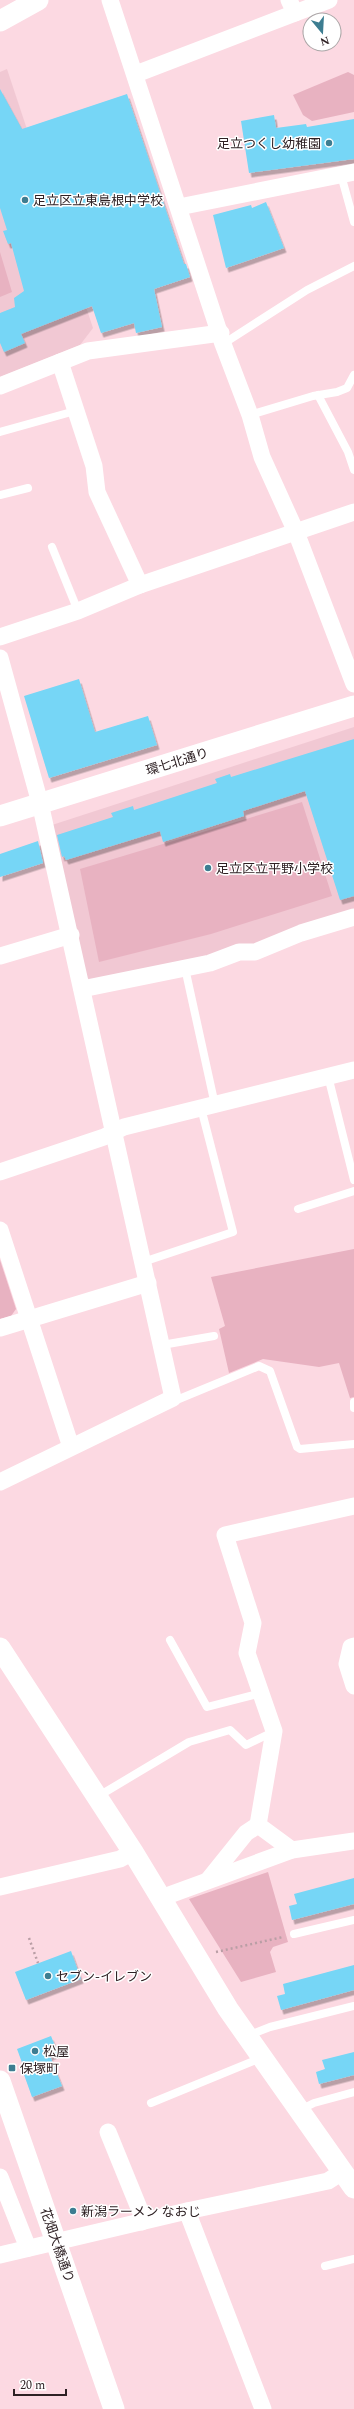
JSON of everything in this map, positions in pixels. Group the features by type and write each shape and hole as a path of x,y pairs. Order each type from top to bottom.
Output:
{"street":[{"path":"0,21 38,0"},
{"path":"110,0 136,74 222,339 250,415 262,457 296,532 354,684"},
{"path":"136,74 292,6 329,0"},
{"path":"179,207 348,174"},
{"path":"0,386 88,351 222,339"},
{"path":"60,362 94,466 97,492 140,585"},
{"path":"0,636 78,610 140,585 354,512"},
{"path":"0,658 40,803 71,935 173,1398 0,1482"},
{"name":"環七北通り","path":"0,816 354,706"},
{"path":"82,989 210,963 239,952 256,952 301,933 354,917"},
{"path":"0,956 71,935"},
{"path":"0,1172 104,1137 114,1131 354,1070"},
{"path":"0,1230 71,1447"},
{"path":"0,1328 148,1283"},
{"path":"209,1879 246,1833 258,1825 274,1731 247,1653 253,1622 225,1535 354,1506"},
{"path":"354,1646 351,1647 347,1664 354,1686"},
{"path":"0,1648 133,1852 246,2036 350,2181"},
{"path":"258,1825 292,1850"},
{"path":"161,1898 209,1879 292,1850 354,1841"},
{"path":"0,1887 120,1859 133,1852"},
{"name":"花畑大橋通り","path":"0,2081 114,2409"},
{"path":"108,2132 141,2213 142,2222"},
{"path":"0,2177 28,2248"},
{"path":"0,2255 187,2211 328,2181 350,2181"},
{"path":"187,2211 263,2409"}],"lane":[{"path":"348,174 354,222"},
{"path":"222,339 307,290 354,266"},
{"path":"250,415 346,388 354,375"},
{"path":"318,395 348,452 354,470"},
{"path":"0,432 75,411"},
{"path":"0,495 28,488"},
{"path":"52,547 78,610"},
{"path":"144,1262 233,1232 208,1106 185,968"},
{"path":"328,1076 354,1180"},
{"path":"298,1210 354,1191"},
{"path":"162,1345 214,1336"},
{"path":"173,1398 179,1399 259,1366 270,1371 296,1447 300,1449 354,1444"},
{"path":"354,1402 354,1408"},
{"path":"170,1640 207,1707 261,1693"},
{"path":"96,1797 189,1742 230,1730 246,1745 274,1731"},
{"path":"294,1934 354,1920"},
{"path":"246,2036 270,2026 354,2006"},
{"path":"151,2103 261,2058"},
{"path":"299,2111 314,2103 354,2092"},
{"path":"325,2266 354,2260"}],"path":[{"path":"210,1954 294,1934"},
{"path":"30,1938 38,1963"}],"shaded area":[{"name":"足立区立東島根中学校","path":"7,69 93,328 80,345 0,377 0,72"},
{"path":"348,72 354,75 354,112 312,121 303,115 293,95"},
{"path":"0,252 12,292 0,297"},
{"name":"足立区立平野小学校","path":"354,727 354,911 255,945 93,982 86,977 52,825"},
{"path":"302,802 332,896 211,934 99,962 80,869"},
{"path":"354,1249 354,1397 350,1398 339,1363 319,1367 263,1359 229,1373 219,1329 225,1326 211,1277"},
{"path":"0,1260 16,1309 11,1316 0,1319"},
{"path":"268,1872 288,1942 273,1947 270,1952 276,1972 241,1982 189,1899"}],"building":[{"path":"0,89 22,129 127,94 184,264 186,264 190,277 154,289 162,327 136,333 134,323 101,333 92,306 21,334 25,343 4,352 0,343 0,313 15,307 14,298 24,291 11,243 8,244 3,231 7,230 0,208"},
{"path":"274,115 276,128 306,124 307,127 354,119 354,159 249,173 241,121"},
{"path":"266,202 284,248 226,268 213,215 251,205 252,208"},
{"path":"79,679 95,732 148,716 157,745 49,778 24,696"},
{"path":"354,739 354,896 340,900 305,791 243,811 244,816 163,842 160,831 66,860 64,856 62,857 57,835 113,817 111,813 133,806 134,810 217,783 215,779 230,774 231,777"},
{"path":"38,841 43,863 0,877 0,854"},
{"path":"354,1878 354,1904 292,1920 289,1906 297,1904 294,1894"},
{"name":"セブン-イレブン","path":"71,1951 81,1979 26,2000 15,1972"},
{"path":"354,1965 354,1990 281,2010 277,1996 285,1994 283,1984"},
{"path":"51,2036 58,2053 50,2056 62,2086 32,2097 17,2049"},
{"path":"354,2052 354,2075 319,2084 316,2072 325,2069 322,2060"}],"place":[{"name":"足立つくし幼稚園","path":"329,143"},
{"name":"足立区立東島根中学校","path":"25,200"},
{"name":"足立区立平野小学校","path":"208,868"},
{"name":"セブン-イレブン","path":"48,1976"},
{"name":"松屋","path":"35,2051"},
{"name":"保塚町","path":"12,2068"},
{"name":"新潟ラーメン なおじ","path":"73,2211"}]}
